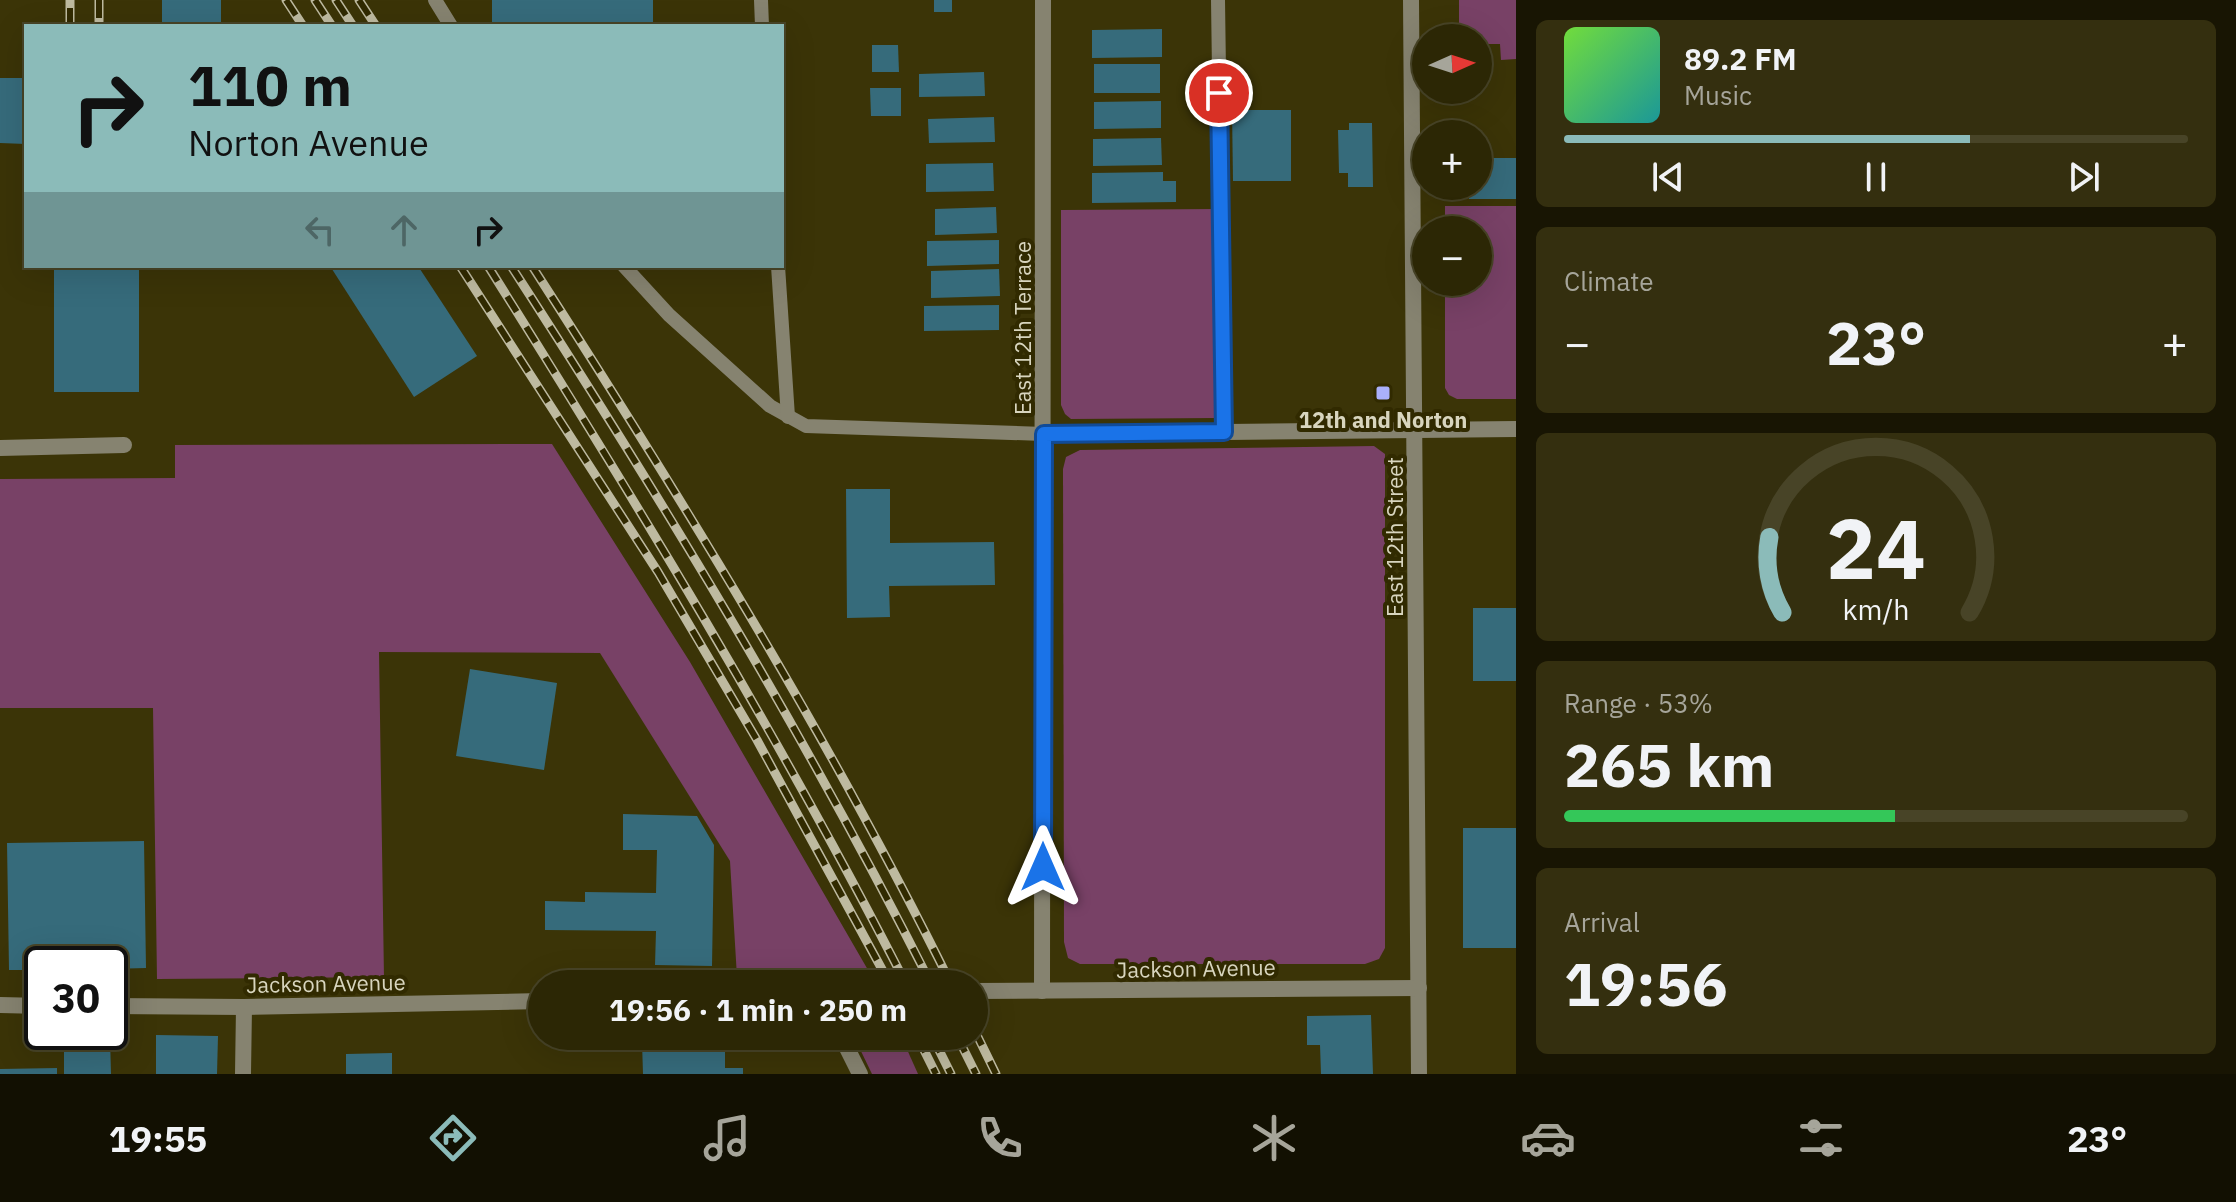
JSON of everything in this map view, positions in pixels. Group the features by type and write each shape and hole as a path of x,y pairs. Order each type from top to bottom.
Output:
{"street":[{"name":"East 12th Terrace","path":"1042,991 1043,0"},
{"name":"East 12th Street","path":"1411,0 1419,1074"},
{"path":"1044,434 1516,429"},
{"path":"0,448 124,445"},
{"name":"Jackson Avenue","path":"988,991 1419,988"},
{"name":"Jackson Avenue","path":"128,1006 528,1001"},
{"path":"0,1005 24,1006"},
{"path":"243,1074 244,1007"},
{"path":"848,1050 860,1074"}],"lane":[{"path":"435,0 450,24"},
{"path":"761,0 762,24"},
{"path":"1218,0 1224,432"},
{"path":"626,268 680,325 770,406 806,426 1044,434"},
{"path":"778,268 788,417"}],"shaded area":[{"path":"1459,0 1516,0 1516,59 1501,60 1500,44 1492,44 1492,24 1459,24"},
{"path":"1445,206 1516,206 1516,399 1457,399 1449,395 1445,388 1445,296 1492,296 1492,216 1445,216"},
{"path":"1216,209 1217,418 1071,419 1061,405 1061,210"},
{"path":"552,444 690,662 868,970 737,970 730,861 600,653 379,652 384,977 157,979 153,708 0,708 0,479 175,478 175,445"},
{"path":"1374,446 1385,454 1385,948 1379,959 1365,964 1080,964 1068,958 1064,942 1063,469 1066,457 1080,450"},
{"path":"860,1050 907,1050 918,1074 872,1074"}],"building":[{"path":"162,0 221,0 221,24 162,24"},
{"path":"492,0 653,0 653,24 492,24"},
{"path":"934,0 952,0 952,12 934,12"},
{"path":"1162,29 1162,57 1092,58 1092,30"},
{"path":"872,45 898,45 899,72 872,72"},
{"path":"1094,64 1160,64 1160,93 1094,93"},
{"path":"984,72 985,96 919,97 919,74"},
{"path":"0,78 24,78 24,144 0,143"},
{"path":"870,88 901,88 901,116 871,116"},
{"path":"1161,101 1161,128 1094,129 1094,102"},
{"path":"1232,110 1291,110 1291,181 1233,181"},
{"path":"994,117 995,142 929,143 928,119"},
{"path":"1349,123 1372,123 1373,187 1348,187 1348,173 1339,173 1338,130 1349,130"},
{"path":"1161,138 1162,165 1093,166 1093,139"},
{"path":"1492,158 1516,158 1516,199 1492,199"},
{"path":"993,163 994,191 926,192 926,164"},
{"path":"1163,172 1163,181 1176,181 1176,202 1092,203 1092,173"},
{"path":"996,207 997,233 935,235 935,209"},
{"path":"999,240 999,264 927,266 927,241"},
{"path":"54,268 139,268 139,392 54,392"},
{"path":"331,268 419,268 477,356 414,397"},
{"path":"999,269 1000,296 931,298 931,271"},
{"path":"999,305 999,330 924,331 924,306"},
{"path":"846,489 890,489 890,543 994,542 995,585 889,586 890,617 847,618"},
{"path":"1473,608 1516,608 1516,681 1473,681"},
{"path":"470,669 557,683 544,770 456,756"},
{"path":"623,814 697,816 714,845 712,966 655,965 656,931 545,930 545,901 585,902 585,892 656,893 657,850 623,850"},
{"path":"1463,828 1516,828 1516,948 1463,948"},
{"path":"144,841 146,968 128,968 128,946 24,946 24,970 9,970 7,843"},
{"path":"1371,1015 1373,1074 1321,1074 1320,1045 1307,1045 1307,1016"},
{"path":"156,1035 218,1036 217,1074 156,1074"},
{"path":"64,1050 110,1050 111,1074 64,1074"},
{"path":"642,1050 725,1050 725,1068 743,1068 743,1074 643,1074"},
{"path":"392,1053 392,1074 346,1074 346,1054"},
{"path":"57,1068 57,1074 0,1074 0,1069"}],"railway":[{"path":"70,0 70,24"},
{"path":"99,0 99,24"},
{"path":"286,0 302,24"},
{"path":"315,0 331,24"},
{"path":"336,0 352,24"},
{"path":"359,0 375,24"},
{"path":"461,268 658,572 757,740 882,970"},
{"path":"489,268 705,620 808,801 899,970"},
{"path":"512,268 731,619 834,800 924,970"},
{"path":"533,268 752,619 855,800 944,970"},
{"path":"924,1050 936,1074"},
{"path":"939,1050 951,1074"},
{"path":"964,1050 976,1074"},
{"path":"984,1050 996,1074"}],"place":[{"name":"12th and Norton","path":"1383,393"}],"route":[{"path":"1043,867 1044,434 1224,432 1219,93"}]}
